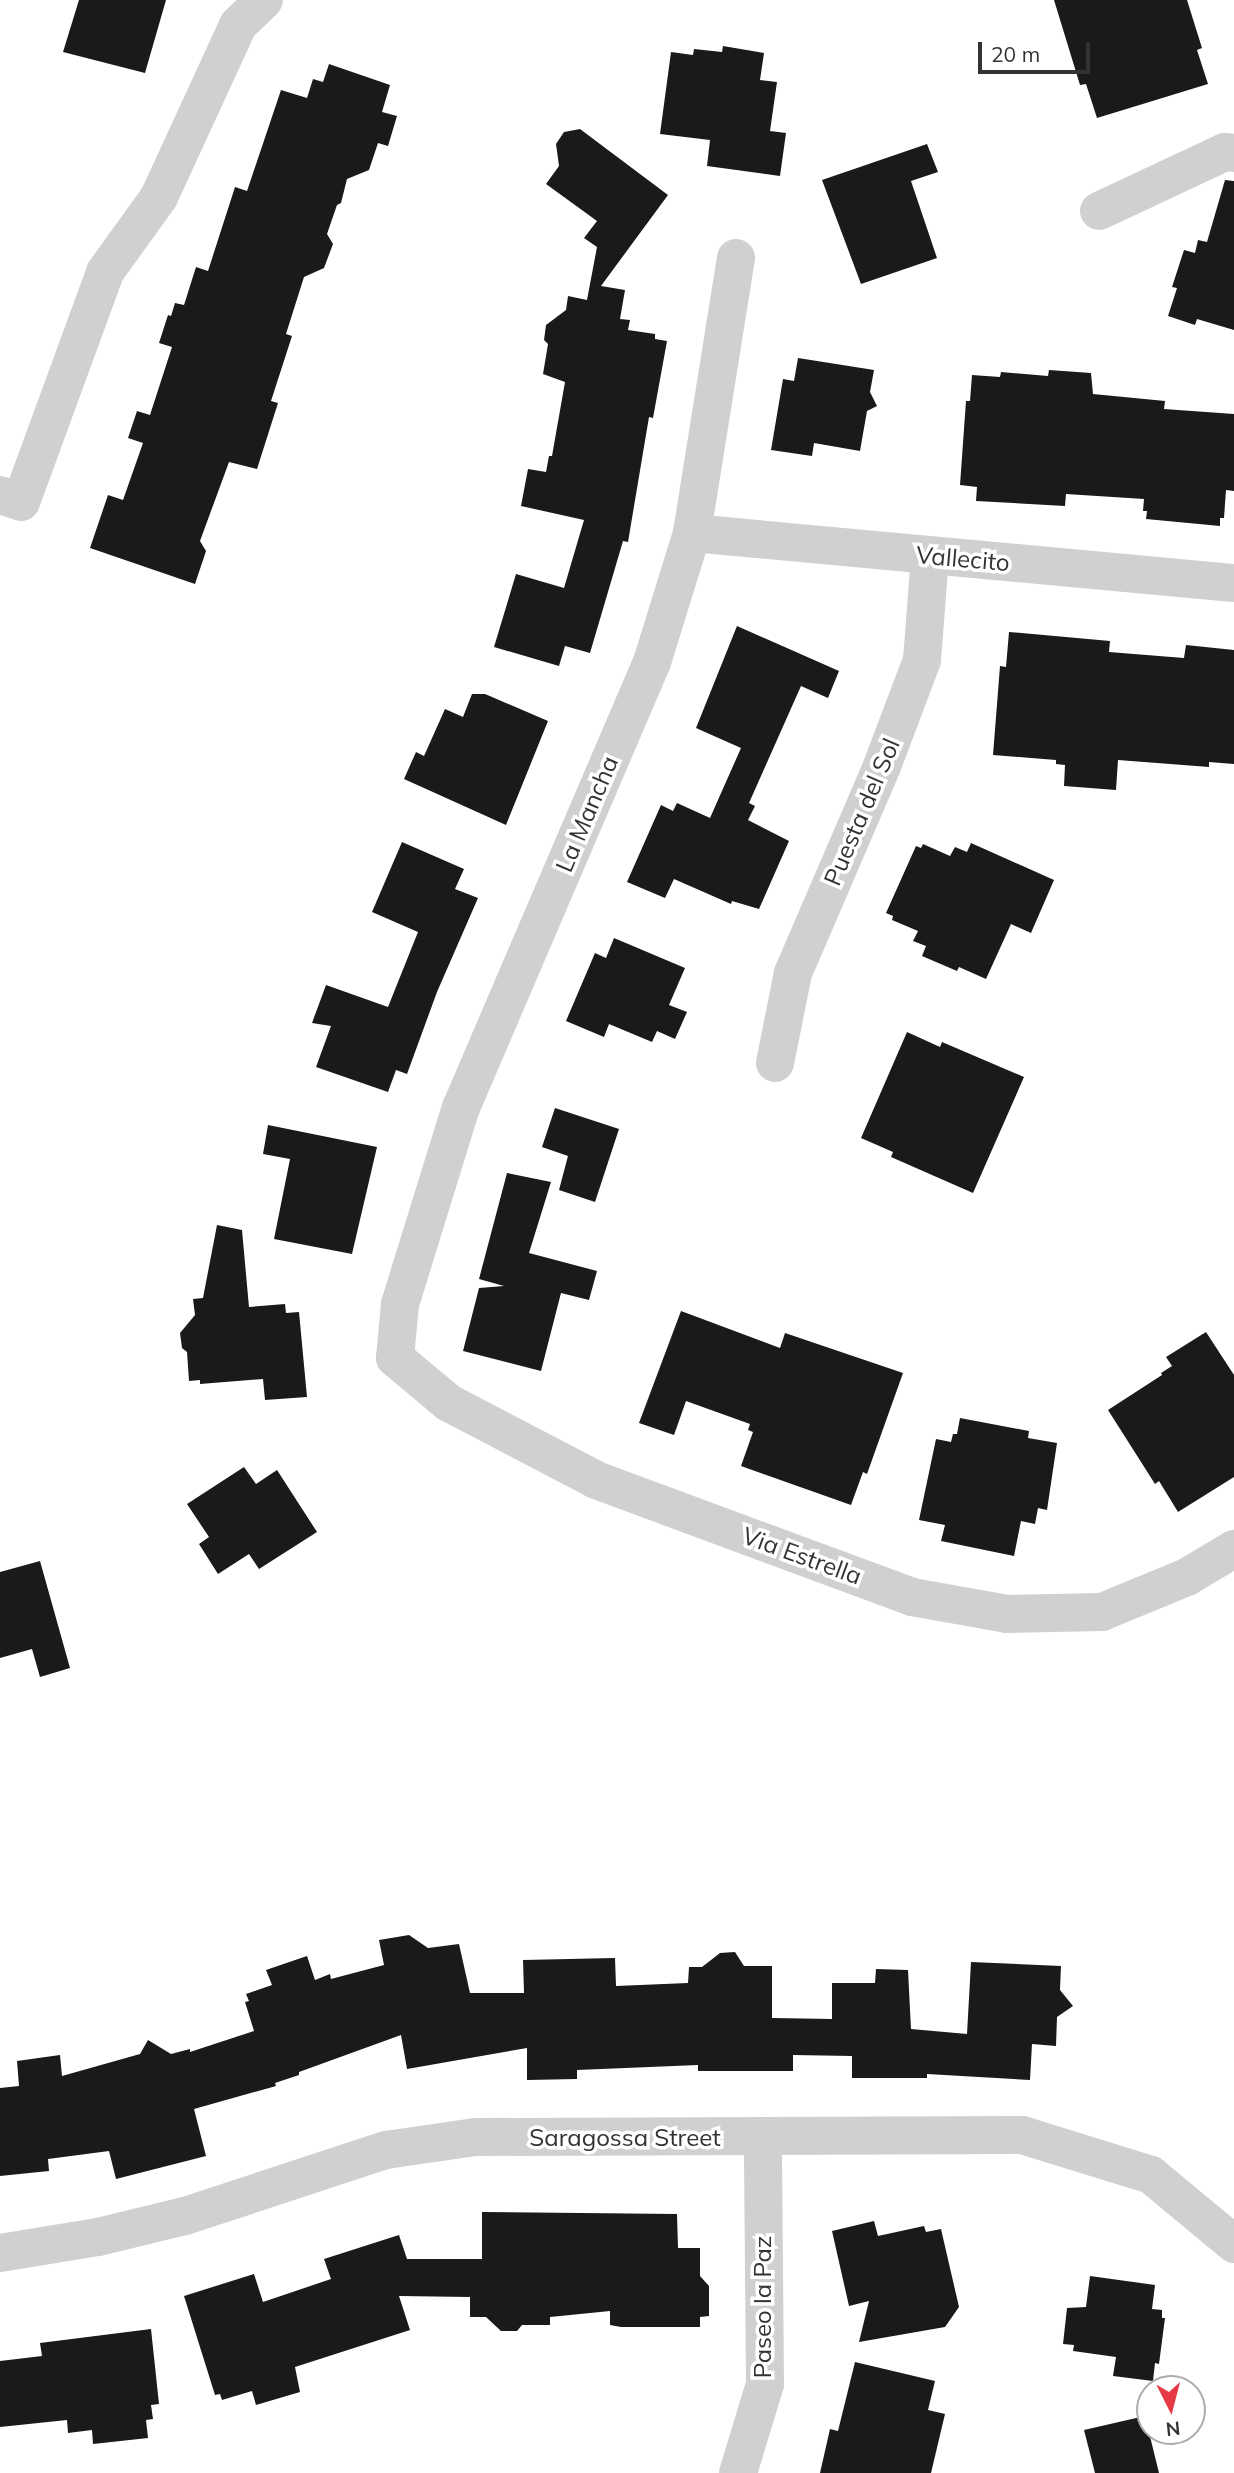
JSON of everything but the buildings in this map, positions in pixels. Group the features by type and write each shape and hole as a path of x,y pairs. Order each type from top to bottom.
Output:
{"street":[{"path":"0,495 21,502 105,272 159,197 238,25 264,0"},
{"path":"1099,211 1225,152 1234,153"},
{"name":"La Mancha","path":"395,1359 400,1304 461,1107 652,662 692,533 736,258"},
{"name":"Vallecito","path":"692,533 1234,583"},
{"name":"Puesta del Sol","path":"775,1063 793,974 883,766 922,660 930,556"},
{"name":"Via Estrella","path":"395,1359 449,1403 596,1480 912,1597 1007,1614 1101,1612 1187,1577 1234,1549"},
{"name":"Saragossa Street","path":"0,2253 99,2237 185,2216 386,2150 475,2137 1022,2135 1151,2175 1234,2244"},
{"name":"Paseo la Paz","path":"738,2473 765,2384 763,2138"}]}
